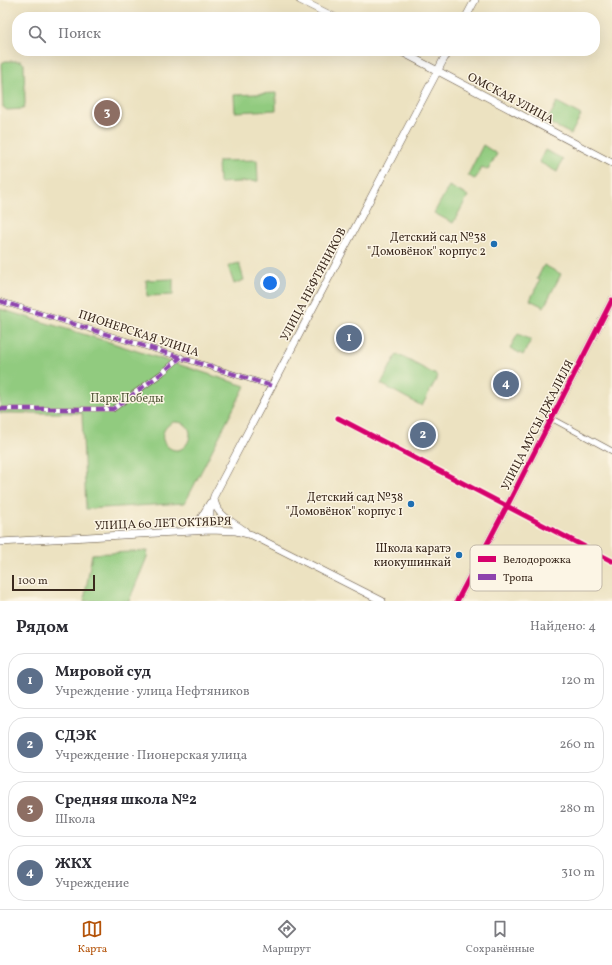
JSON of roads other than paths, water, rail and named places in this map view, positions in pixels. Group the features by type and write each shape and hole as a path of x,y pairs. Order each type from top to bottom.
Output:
{"main road":[{"path":"300,0 324,12"},
{"path":"469,12 475,0"},
{"name":"ОМСКАЯ УЛИЦА","path":"410,56 612,163"},
{"name":"УЛИЦА НЕФТЯНИКОВ","path":"210,530 210,511 214,496 446,56"},
{"name":"УЛИЦА МУСЫ ДЖАЛИЛЯ","path":"486,545 612,300"},
{"path":"181,533 189,529 200,520 214,496"},
{"path":"214,496 216,508 220,513 248,533"},
{"name":"УЛИЦА 60 ЛЕТ ОКТЯБРЯ","path":"0,542 181,533 210,530 228,530 248,533 382,601"},
{"name":"УЛИЦА МУСЫ ДЖАЛИЛЯ","path":"457,601 470,576"}],"street":[{"name":"ПИОНЕРСКАЯ УЛИЦА","path":"0,301 272,386"},
{"path":"0,409 113,409 181,357"},
{"path":"338,418 581,545"},
{"path":"551,418 612,451"},
{"path":"602,556 612,561"}],"place":[{"name":"Средняя школа №2","path":"107,113"},
{"name":"Детский сад №38 \"Домовёнок\" корпус 2","path":"494,244"},
{"name":"Мировой суд","path":"349,338"},
{"name":"ЖКХ","path":"506,384"},
{"name":"СДЭК","path":"423,435"},
{"name":"Детский сад №38 \"Домовёнок\" корпус 1","path":"411,504"},
{"name":"Школа каратэ киокушинкай","path":"459,555"}],"park label":[{"name":"Парк Победы","path":"127,398"}]}
